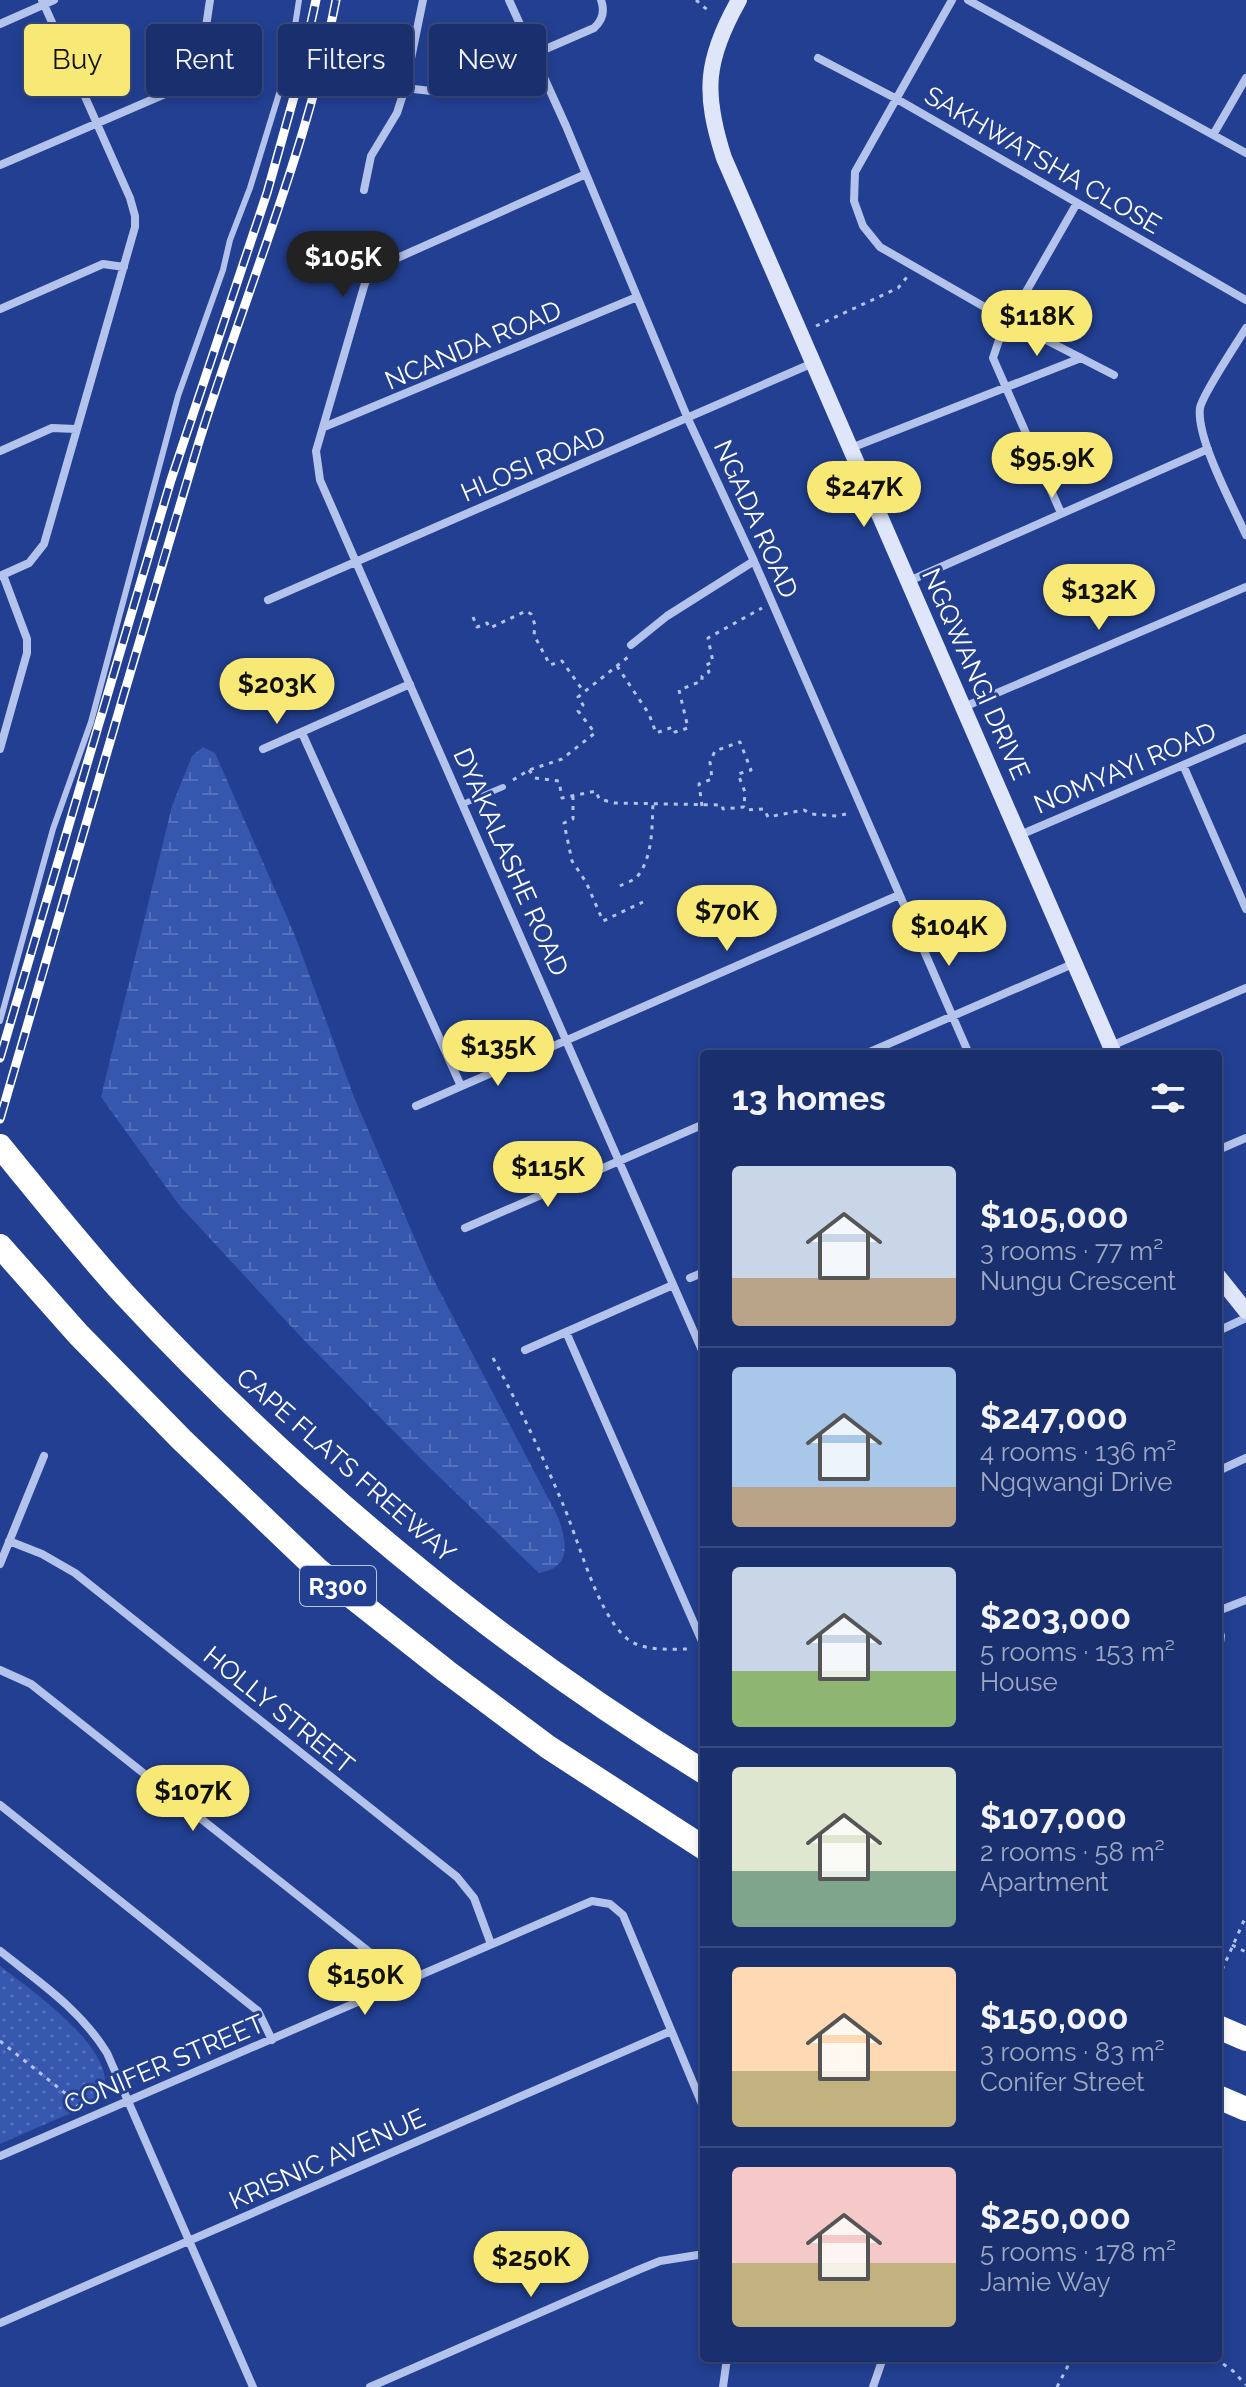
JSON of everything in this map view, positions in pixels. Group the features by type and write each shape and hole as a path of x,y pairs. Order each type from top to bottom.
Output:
{"highway":[{"name":"CAPE FLATS FREEWAY","path":"0,1146 123,1293 221,1394 356,1516 464,1604 577,1689 700,1769"},
{"name":"R300","path":"0,1246 78,1334 182,1440 318,1570 548,1747 700,1845"},
{"path":"1222,2029 1246,2039"},
{"path":"1222,2099 1246,2109"}],"street":[{"path":"0,24 43,2 54,0"},
{"path":"0,165 179,88 190,79 201,51 210,0"},
{"path":"413,49 423,0"},
{"name":"NGADA ROAD","path":"509,0 520,24"},
{"path":"546,49 594,28 602,20 601,0"},
{"name":"NGQWANGI DRIVE","path":"739,0 726,23 711,66 709,103 724,158 1112,1050"},
{"path":"952,0 855,172 854,201 863,226 880,247 1009,321 1114,375"},
{"path":"968,0 1246,153"},
{"path":"0,749 2,732 27,653 27,639 2,576 29,563 44,544 132,241 135,216 130,198 43,2"},
{"name":"SAKHWATSHA CLOSE","path":"818,58 895,98 1246,300"},
{"path":"1213,135 1246,78"},
{"name":"NGADA ROAD","path":"546,82 688,419 754,561 967,1050"},
{"path":"364,190 371,156 397,113 402,96"},
{"name":"DYAKALASHE ROAD","path":"586,174 386,263 371,273 365,283 316,451 317,470 700,1346"},
{"path":"1061,513 993,358 1009,321 1077,203"},
{"path":"0,309 103,264 124,267"},
{"name":"NCANDA ROAD","path":"324,427 637,297"},
{"path":"1246,328 1200,406 1200,426 1208,449 1246,535"},
{"path":"851,448 1081,358"},
{"name":"HLOSI ROAD","path":"268,600 814,362"},
{"path":"0,451 52,428 76,429"},
{"path":"909,581 1208,449"},
{"path":"631,645 667,616 754,561"},
{"path":"964,707 1246,587"},
{"path":"263,749 410,684"},
{"path":"302,733 461,1086"},
{"name":"NOMYAYI ROAD","path":"1020,835 1246,738"},
{"path":"1183,765 1246,909"},
{"path":"416,1106 899,895"},
{"path":"874,1050 1075,963"},
{"path":"1112,1050 1246,988"},
{"path":"465,1228 700,1126"},
{"path":"1222,1148 1246,1138"},
{"path":"690,1278 700,1274"},
{"path":"1222,1281 1246,1311"},
{"path":"525,1350 673,1285"},
{"path":"1222,1329 1246,1318"},
{"path":"566,1332 700,1637"},
{"path":"0,1564 44,1456"},
{"path":"1222,1469 1246,1458"},
{"name":"HOLLY STREET","path":"9,1541 42,1554 75,1573 457,1877 474,1898 491,1944"},
{"path":"1222,1609 1246,1600"},
{"path":"0,1670 31,1684 378,1959 393,1988"},
{"path":"0,1805 258,2011 272,2040"},
{"name":"CONIFER STREET","path":"0,2156 592,1901 610,1904 623,1915 700,2100"},
{"path":"0,1951 77,2012 93,2029 107,2053 253,2387"},
{"name":"KRISNIC AVENUE","path":"0,2323 671,2031"},
{"path":"370,2387 660,2261 700,2255"},
{"path":"723,2387 726,2362"},
{"path":"873,2387 882,2362"}],"lane":[{"path":"0,1021 53,829 91,722 178,396 223,270 290,58 299,0"},
{"path":"463,804 503,787"}],"path":[{"path":"696,0 715,16"},
{"path":"812,328 898,288 913,266"},
{"path":"617,666 649,714 656,733 673,727 675,732 688,728 679,690 702,681 702,676 709,672 706,665 713,662 708,638 772,603"},
{"path":"473,617 477,627 487,623 490,628 526,611 531,614 535,625 534,635 550,665 562,661 584,692"},
{"path":"503,787 529,770 562,759 595,733 578,711 583,705 578,697 628,657 631,645"},
{"path":"702,806 699,784 712,779 710,762 715,751 740,742 751,770 738,774 745,792 744,807"},
{"path":"529,770 535,778 559,781 562,798 596,791 599,799 615,803 722,805 723,809 744,807 746,810 764,809 768,817 804,810 811,814 837,816 861,811"},
{"path":"573,796 573,819 564,823 569,851 603,921 643,902"},
{"path":"620,886 636,879 646,861 652,833 653,802"},
{"path":"493,1358 519,1405 563,1503 602,1602 625,1638 653,1649 691,1649"},
{"path":"1222,1969 1246,1916"},
{"path":"1231,1948 1246,1952"},
{"path":"0,2041 75,2101 84,2120"},
{"path":"1057,2387 1070,2362"},
{"path":"1221,2362 1246,2385"}],"green space":[{"path":"203,747 215,753 294,933 354,1097 428,1269 558,1517 564,1552 562,1560 550,1570 539,1573 301,1337 179,1205 101,1097 172,806 192,756"},
{"path":"0,1966 74,2027 91,2047 102,2067 105,2086 96,2102 0,2144"}],"railway":[{"path":"0,1058 171,480 267,193 297,86 316,0"},
{"path":"0,1119 198,445 308,113 336,0"}]}
